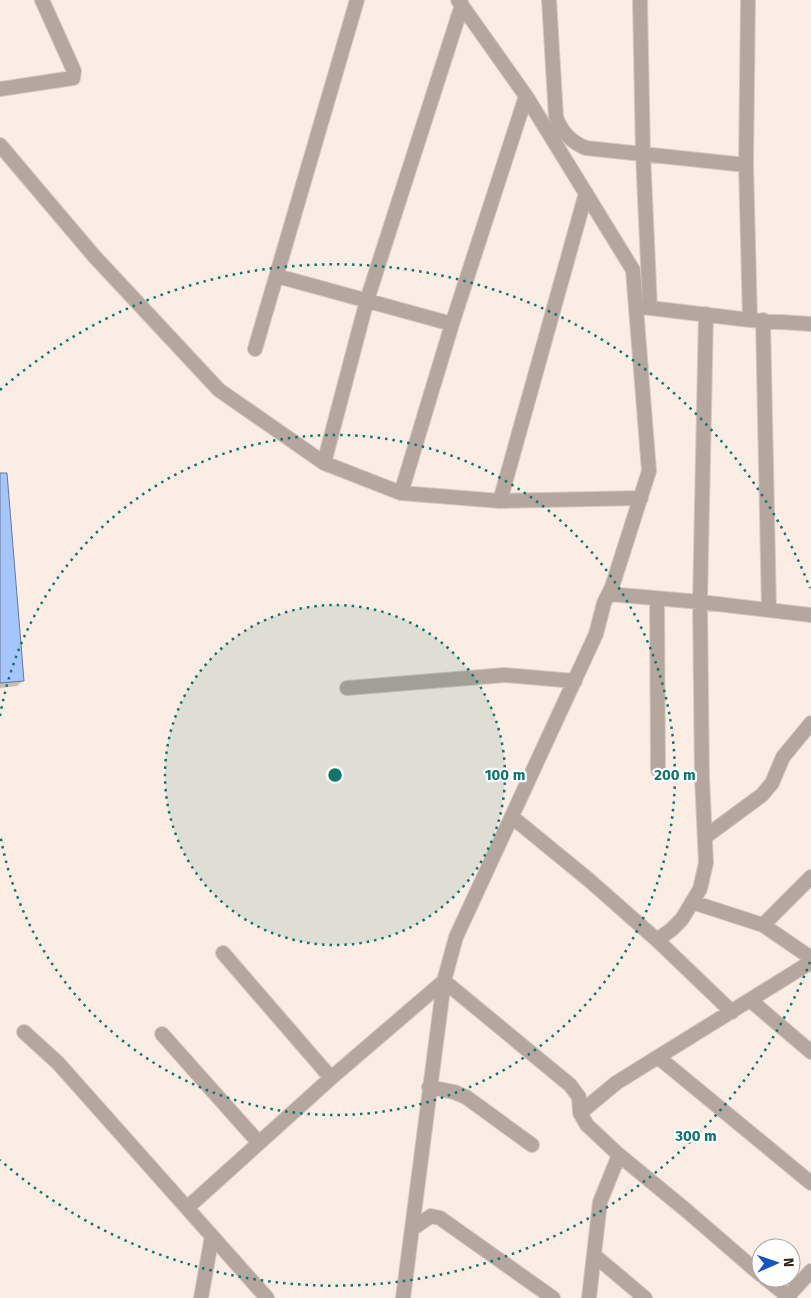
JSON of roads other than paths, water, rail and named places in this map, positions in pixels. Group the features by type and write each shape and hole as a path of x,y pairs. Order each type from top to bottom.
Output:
{"street":[{"path":"0,89 73,78 74,71 42,0"},
{"path":"255,349 356,0"},
{"path":"549,0 556,117 559,125 572,141 586,148 746,165"},
{"path":"403,1298 444,981 456,937 596,634 604,603 609,594 649,471 643,307 640,0"},
{"path":"748,0 746,165 757,320 769,610"},
{"path":"460,3 526,96 633,270 643,307"},
{"path":"324,463 367,300 460,3"},
{"path":"401,493 452,324 526,96"},
{"path":"0,145 94,256 219,390 324,463 401,493 500,501 641,498"},
{"path":"500,501 586,193"},
{"path":"276,276 452,324"},
{"path":"643,307 811,324"},
{"path":"656,940 677,925 700,889 705,872 700,602 706,314"},
{"path":"609,594 811,615"},
{"path":"657,599 658,770"},
{"path":"347,688 505,675 575,681"},
{"path":"705,837 768,788 783,757 811,723"},
{"path":"512,817 656,940 732,1012"},
{"path":"763,925 811,877"},
{"path":"692,902 763,925 811,958"},
{"path":"223,953 331,1078"},
{"path":"580,1113 616,1083 811,962"},
{"path":"188,1208 331,1078 444,981"},
{"path":"444,981 570,1085 579,1097 580,1113 587,1125 619,1155 751,1265"},
{"path":"750,1000 811,1052"},
{"path":"24,1032 58,1063 267,1298"},
{"path":"162,1034 259,1143"},
{"path":"658,1056 811,1183"},
{"path":"429,1087 454,1092 466,1097 532,1145"},
{"path":"589,1298 600,1202 619,1155"},
{"path":"412,1229 431,1216 440,1218 553,1298"},
{"path":"202,1298 212,1236"},
{"path":"594,1255 644,1298"},
{"path":"778,1288 789,1297 811,1271"}]}
